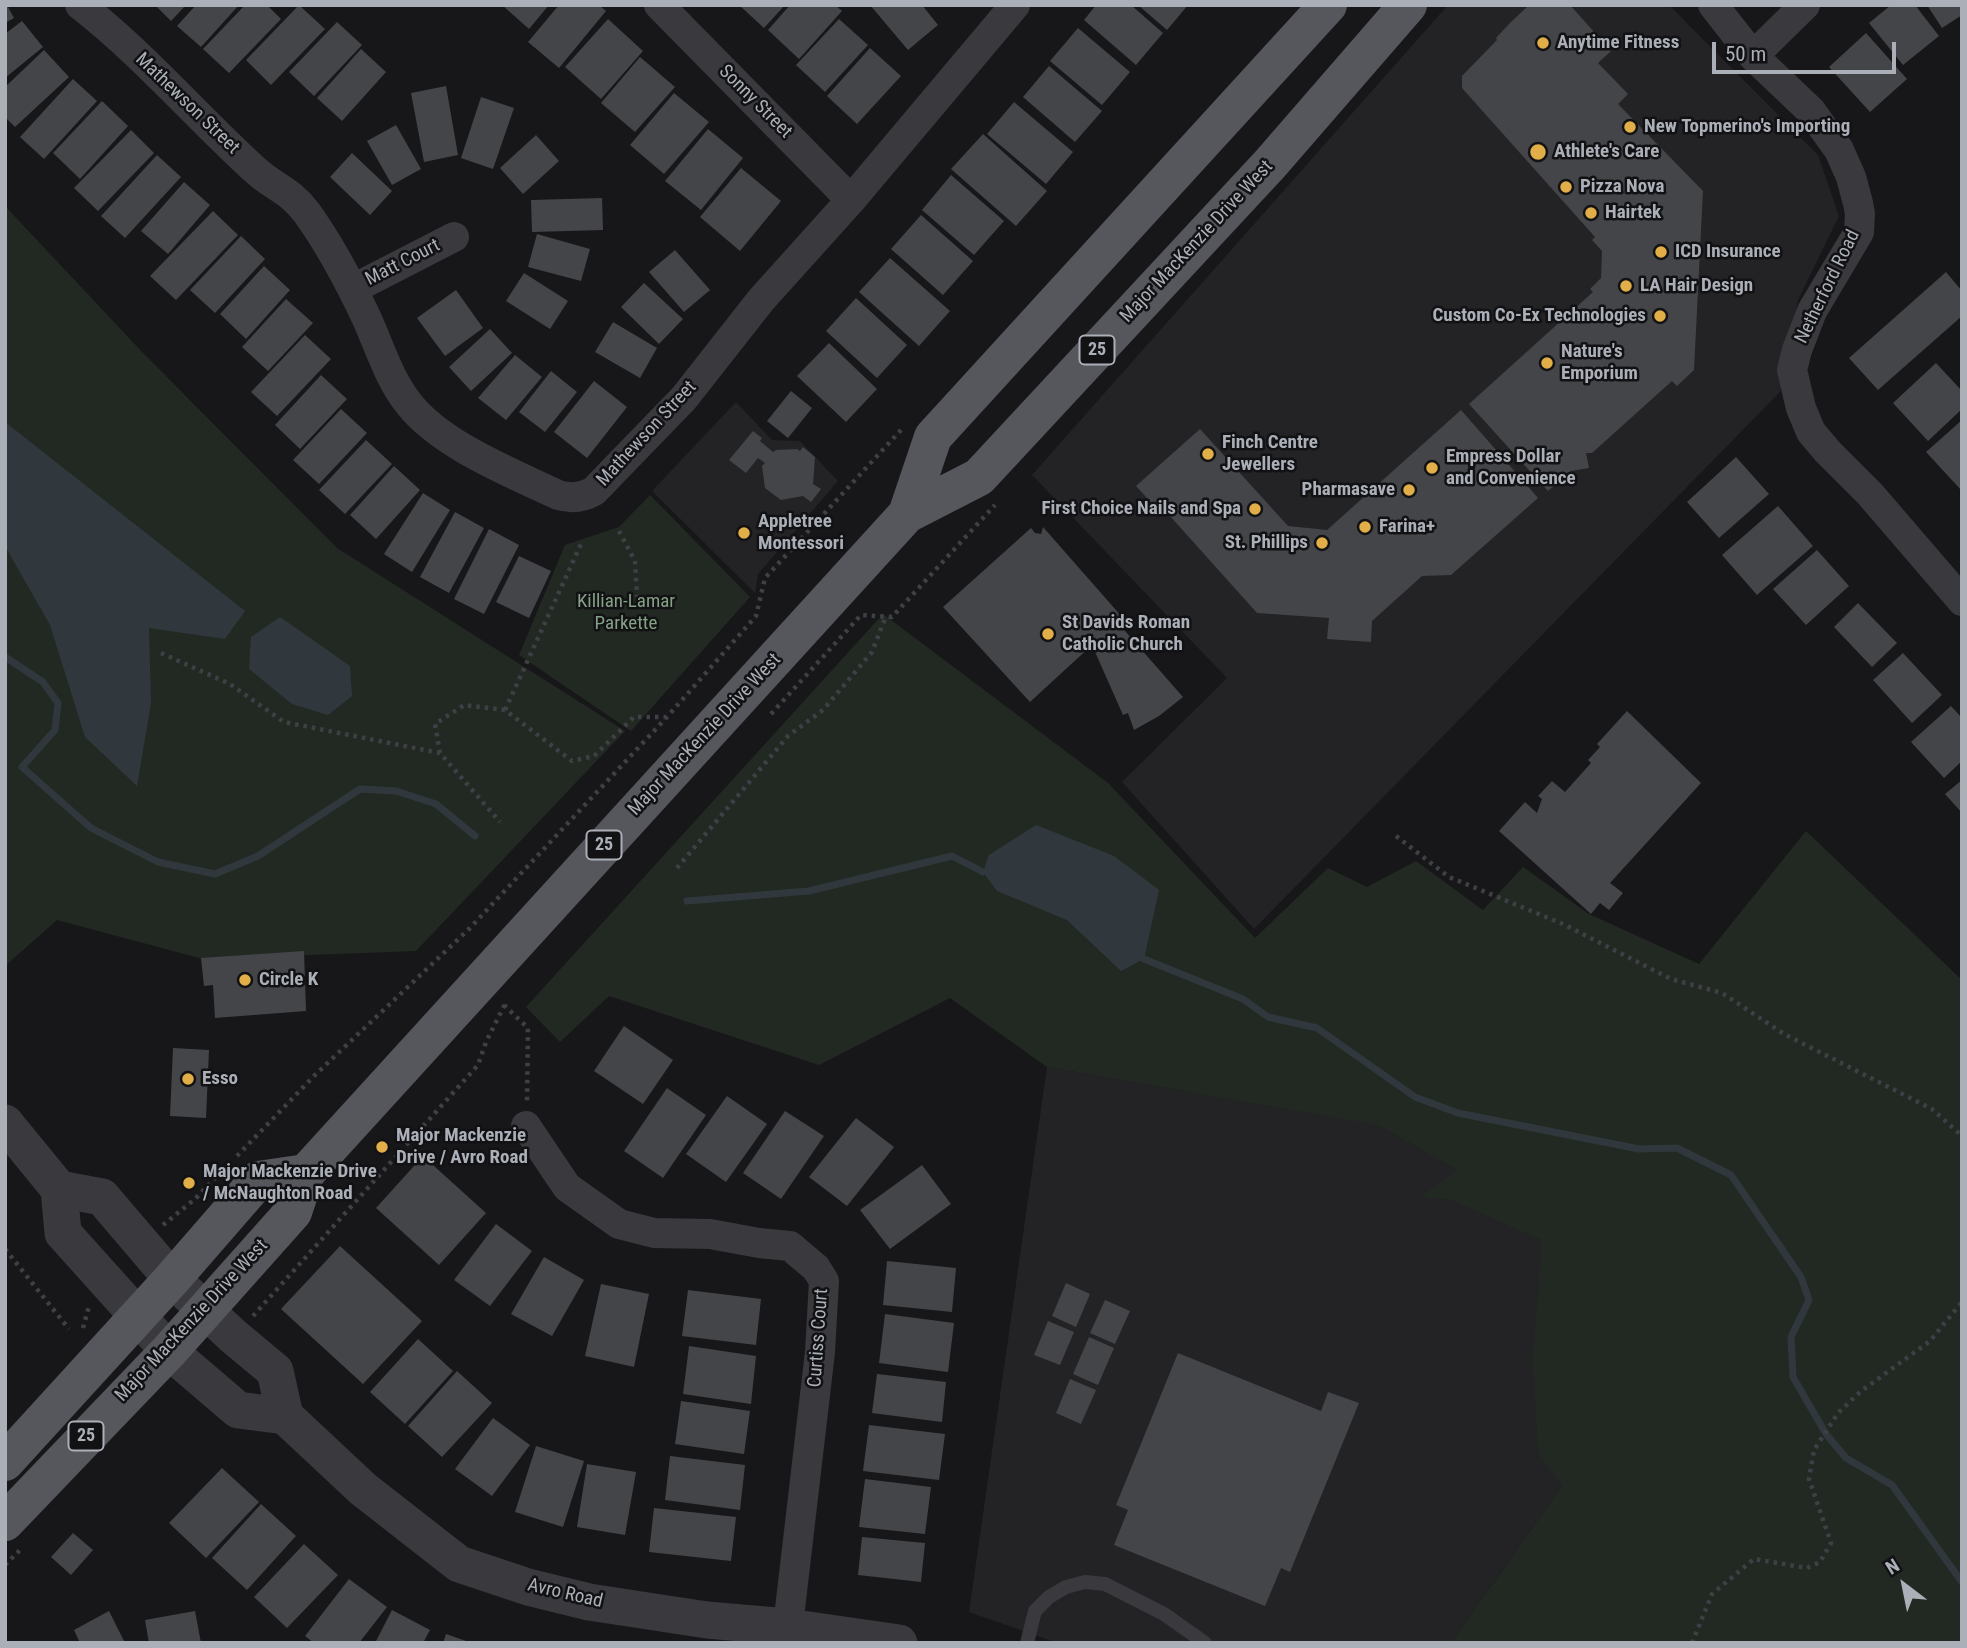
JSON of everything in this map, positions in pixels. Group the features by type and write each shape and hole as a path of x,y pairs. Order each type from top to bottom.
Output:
{"main road":[{"name":"Major MacKenzie Drive West","path":"907,514 933,437 1328,5"},
{"name":"Major MacKenzie Drive West","path":"5,1522 169,1350 293,1212 306,1173 907,514 979,477 1270,164 1408,5"},
{"name":"25","path":"5,1462 139,1316 258,1180 306,1173"}],"street":[{"name":"Mathewson Street","path":"80,5 143,60 256,172 291,194 307,214 353,289 386,367 409,405 438,430 486,461 568,498 584,496 604,480 684,398 761,300 851,200 1015,5"},
{"name":"Sonny Street","path":"659,5 851,200"},
{"name":"Netherford Road","path":"1713,5 1753,56 1811,111 1839,150 1851,177 1860,214 1858,232 1812,311 1792,370 1801,408 1811,432 1870,494 1962,601"},
{"path":"1753,56 1805,5"},
{"name":"Matt Court","path":"353,289 454,237"},
{"path":"5,1123 59,1189 64,1233 169,1350 238,1410 285,1416 275,1371 172,1279 102,1197 59,1189"},
{"name":"Curtiss Court","path":"526,1126 567,1187 619,1224 654,1233 710,1234 790,1246 817,1268 824,1281 820,1352 787,1635"},
{"name":"Avro Road","path":"285,1416 363,1489 459,1564 528,1587 589,1602 787,1635 899,1643"}],"lane":[{"path":"1027,1643 1035,1611 1049,1597 1066,1587 1085,1582 1105,1584 1164,1614 1205,1643"}],"path":[{"path":"232,1161 315,1075 470,928 667,717 756,616 765,578 902,428"},
{"path":"769,716 861,615 892,617 1000,500"},
{"path":"619,531 635,561 637,597"},
{"path":"505,710 582,542"},
{"path":"677,868 788,736 822,710 872,652 886,617"},
{"path":"161,653 230,684 285,722 440,753"},
{"path":"500,822 440,753 435,724 464,705 505,710 572,761 594,756 634,717 667,717"},
{"path":"1396,836 1449,877 1563,924 1671,979 1723,993 1784,1034 1933,1109 1962,1136"},
{"path":"247,1322 478,1065 486,1041 504,1005 514,995"},
{"path":"504,1005 528,1028 526,1126"},
{"path":"164,1224 195,1199 222,1170"},
{"path":"5,1249 69,1329"},
{"path":"1692,1643 1712,1594 1754,1559 1807,1568 1820,1562 1831,1543 1809,1479 1814,1450 1838,1413 1860,1392 1930,1341 1962,1302"}],"shaded area":[{"path":"1448,5 1669,5 1818,155 1839,216 1798,300 1780,392 1254,929 1122,782 1227,678 1032,475"},
{"name":"Appletree Montessori","path":"736,402 772,440 800,441 838,481 758,574 755,593 652,491"},
{"path":"5,422 245,611 225,639 149,628 151,703 137,786 85,737 50,625 5,546"},
{"path":"280,617 350,666 352,696 328,715 292,704 249,669 251,637"},
{"path":"1036,825 1114,856 1159,890 1144,959 1121,971 1067,920 997,891 983,872 989,855"},
{"path":"1047,1067 1379,1124 1566,1234 1562,1486 1451,1643 1057,1643 969,1612"}],"green space":[{"path":"5,206 144,354 337,548 625,731 416,951 203,959 57,920 5,966"},
{"name":"Killian-Lamar Parkette","path":"650,495 750,597 631,731 519,655 565,545 619,527"},
{"path":"883,614 1108,783 1255,938 1328,868 1367,887 1416,861 1483,910 1523,867 1589,914 1699,964 1806,831 1962,980 1962,1643 1451,1643 1562,1486 1538,1452 1533,1356 1542,1240 1449,1199 1421,1197 1457,1170 1379,1125 1047,1067 950,998 819,1065 609,996 560,1042 526,1007"}],"building":[{"path":"5,5 14,18 5,23"},
{"path":"155,5 186,5 171,21"},
{"path":"196,5 239,5 201,47 177,26"},
{"path":"245,5 267,5 281,19 229,73 203,49"},
{"path":"299,5 325,29 271,85 246,60"},
{"path":"502,5 549,5 529,29"},
{"path":"559,5 599,5 606,11 559,68 528,42"},
{"path":"739,5 785,5 764,28"},
{"path":"790,5 835,5 842,11 799,59 768,30"},
{"path":"870,5 922,5 938,25 908,50"},
{"path":"1096,5 1131,5 1163,33 1136,65 1084,20"},
{"path":"1138,5 1188,5 1167,30"},
{"path":"1529,5 1570,5 1611,51 1598,63 1628,94 1618,104 1703,191 1694,370 1677,386 1672,381 1592,453 1586,453 1589,468 1571,471 1548,491 1469,404 1593,292 1590,289 1601,278 1602,251 1592,240 1595,237 1462,88 1462,76"},
{"path":"1891,5 1915,5 1939,36 1903,65 1869,23"},
{"path":"1927,5 1962,5 1962,15 1942,28"},
{"path":"608,19 643,51 601,99 565,67"},
{"path":"839,19 868,45 825,92 796,65"},
{"path":"22,21 43,47 5,78 5,34"},
{"path":"337,22 362,45 314,96 289,72"},
{"path":"1078,28 1130,72 1102,105 1050,61"},
{"path":"1866,33 1907,79 1870,112 1829,67"},
{"path":"870,48 901,76 857,124 827,96"},
{"path":"361,49 386,72 342,121 317,98"},
{"path":"44,50 69,77 15,127 5,117 5,87"},
{"path":"640,57 675,87 635,132 601,103"},
{"path":"1049,66 1102,111 1075,142 1023,97"},
{"path":"73,79 97,101 44,159 20,137"},
{"path":"446,86 458,155 424,162 411,93"},
{"path":"674,93 709,122 664,174 630,145"},
{"path":"481,97 514,108 493,169 461,158"},
{"path":"102,101 128,126 80,179 53,153"},
{"path":"1014,102 1073,152 1046,184 987,134"},
{"path":"396,125 421,169 392,185 367,141"},
{"path":"708,129 743,158 701,210 665,181"},
{"path":"131,130 154,153 98,211 74,188"},
{"path":"983,134 1047,191 1016,226 951,169"},
{"path":"536,135 559,161 523,194 500,168"},
{"path":"352,153 392,191 370,215 330,177"},
{"path":"157,155 181,177 125,238 101,216"},
{"path":"741,168 781,201 740,251 700,217"},
{"path":"951,175 1004,221 974,255 922,210"},
{"path":"184,182 210,205 168,254 141,231"},
{"path":"602,198 603,230 532,232 531,200"},
{"path":"213,211 238,235 176,300 150,276"},
{"path":"921,215 973,261 943,295 891,249"},
{"path":"537,234 590,249 581,281 528,267"},
{"path":"241,236 265,259 215,313 190,290"},
{"path":"675,250 710,290 684,312 649,272"},
{"path":"890,258 950,311 919,346 859,292"},
{"path":"264,266 290,290 246,339 220,314"},
{"path":"1946,272 1962,291 1962,316 1878,390 1849,358"},
{"path":"524,273 568,301 550,329 506,301"},
{"path":"644,283 683,319 659,344 621,307"},
{"path":"456,290 483,328 445,356 417,318"},
{"path":"856,298 907,345 877,378 826,331"},
{"path":"286,299 313,323 268,371 242,347"},
{"path":"613,322 657,348 640,378 595,352"},
{"path":"490,329 512,353 471,391 449,367"},
{"path":"305,335 331,359 277,416 251,392"},
{"path":"829,343 877,389 846,422 797,376"},
{"path":"515,355 542,377 506,420 478,398"},
{"path":"1936,363 1962,391 1962,409 1928,441 1893,403"},
{"path":"551,371 577,392 545,432 519,412"},
{"path":"321,375 347,399 300,449 275,425"},
{"path":"594,381 627,407 587,458 554,432"},
{"path":"791,391 812,408 788,438 767,421"},
{"path":"341,409 367,433 319,484 293,460"},
{"path":"1461,410 1538,498 1451,575 1422,576 1372,621 1371,642 1327,639 1329,618 1257,613 1161,506 1157,509 1136,486 1200,429 1288,526 1327,530"},
{"path":"1962,420 1962,491 1926,452"},
{"path":"753,431 773,452 797,449 800,451 803,447 815,457 813,484 821,489 811,502 803,496 781,500 765,488 762,466 765,463 758,458 746,473 729,460"},
{"path":"366,440 392,464 345,514 319,490"},
{"path":"1736,457 1769,494 1719,538 1687,502"},
{"path":"394,466 420,490 376,539 350,515"},
{"path":"423,493 450,510 412,572 384,554"},
{"path":"1778,506 1813,546 1757,595 1722,555"},
{"path":"455,512 484,528 449,593 420,577"},
{"name":"St Davids Roman Catholic Church","path":"1043,527 1123,618 1118,623 1183,697 1159,716 1134,730 1128,713 1123,715 1092,645 1030,702 943,607 1031,528 1035,533 1041,534"},
{"path":"489,529 519,545 484,614 454,599"},
{"path":"1817,550 1849,586 1806,625 1773,589"},
{"path":"519,556 551,571 529,618 496,602"},
{"path":"1858,603 1897,643 1872,667 1834,627"},
{"path":"1903,653 1942,695 1912,723 1873,680"},
{"path":"1951,706 1962,718 1962,761 1944,778 1911,742"},
{"path":"1627,711 1701,783 1610,883 1623,893 1609,910 1600,903 1591,914 1499,831 1525,802 1537,813 1542,799 1538,796 1552,781 1565,792 1591,763 1588,760 1600,747 1597,744"},
{"path":"1962,780 1962,813 1945,794"},
{"path":"304,951 306,1011 215,1018 213,985 204,986 201,958"},
{"path":"624,1026 673,1060 643,1104 594,1071"},
{"path":"173,1048 209,1050 206,1118 170,1116"},
{"path":"667,1088 706,1115 663,1178 624,1151"},
{"path":"727,1096 767,1124 726,1182 686,1154"},
{"path":"785,1111 824,1136 781,1199 743,1173"},
{"path":"856,1118 894,1147 847,1206 809,1177"},
{"path":"423,1156 486,1213 439,1265 376,1208"},
{"path":"922,1165 951,1204 890,1249 860,1210"},
{"path":"496,1224 532,1251 490,1306 454,1280"},
{"path":"340,1246 422,1321 363,1384 281,1309"},
{"path":"544,1257 584,1280 552,1336 511,1314"},
{"path":"887,1261 956,1268 952,1312 883,1305"},
{"path":"1066,1283 1090,1294 1076,1327 1052,1316"},
{"path":"601,1284 649,1294 634,1367 585,1356"},
{"path":"688,1290 761,1299 756,1345 682,1336"},
{"path":"1105,1300 1130,1311 1115,1344 1090,1333"},
{"path":"885,1314 954,1323 948,1372 879,1363"},
{"path":"1048,1321 1074,1332 1060,1365 1034,1355"},
{"path":"1089,1337 1114,1348 1098,1385 1073,1374"},
{"path":"418,1339 453,1371 405,1424 370,1392"},
{"path":"689,1346 756,1356 751,1404 683,1394"},
{"path":"1178,1353 1321,1411 1328,1392 1359,1403 1290,1572 1281,1568 1265,1606 1114,1545 1128,1510 1116,1505"},
{"path":"457,1371 492,1403 442,1457 408,1426"},
{"path":"877,1374 946,1382 942,1422 872,1413"},
{"path":"1070,1379 1096,1390 1081,1424 1056,1413"},
{"path":"681,1401 750,1411 744,1454 675,1444"},
{"path":"493,1418 530,1445 492,1496 455,1469"},
{"path":"869,1425 945,1434 939,1480 863,1471"},
{"path":"536,1446 584,1461 563,1527 515,1512"},
{"path":"670,1456 745,1465 740,1510 665,1500"},
{"path":"587,1464 636,1472 625,1535 577,1527"},
{"path":"222,1468 259,1502 206,1558 169,1523"},
{"path":"865,1479 931,1487 925,1534 859,1527"},
{"path":"261,1504 296,1536 247,1590 212,1558"},
{"path":"654,1508 736,1517 731,1561 649,1552"},
{"path":"73,1533 93,1550 71,1575 51,1557"},
{"path":"862,1537 925,1543 921,1582 858,1575"},
{"path":"304,1544 338,1575 287,1628 254,1597"},
{"path":"349,1579 387,1607 359,1643 314,1643 305,1636"},
{"path":"392,1610 430,1630 423,1643 375,1643"},
{"path":"109,1611 125,1643 80,1643 74,1630"},
{"path":"195,1611 201,1643 149,1643 145,1620"},
{"path":"446,1634 469,1642 469,1643 443,1643"}],"waterway":[{"path":"5,657 43,682 58,703 55,730 22,767 91,828 158,862 215,874 258,856 360,789 396,791 436,804 475,836"},
{"path":"687,901 809,891 952,856 983,872"},
{"path":"1144,959 1243,999 1268,1017 1317,1028 1415,1097 1458,1113 1639,1149 1677,1148 1731,1175 1801,1277 1809,1300 1791,1337 1793,1377 1826,1434 1846,1458 1892,1485 1962,1582"}],"place":[{"name":"Anytime Fitness","path":"1543,43"},
{"name":"New Topmerino's Importing","path":"1630,127"},
{"name":"Athlete's Care","path":"1538,152"},
{"name":"Pizza Nova","path":"1566,187"},
{"name":"Hairtek","path":"1591,213"},
{"name":"ICD Insurance","path":"1661,252"},
{"name":"LA Hair Design","path":"1626,286"},
{"name":"Custom Co-Ex Technologies","path":"1660,316"},
{"name":"Nature's Emporium","path":"1547,363"},
{"name":"Finch Centre Jewellers","path":"1208,454"},
{"name":"Empress Dollar and Convenience","path":"1432,468"},
{"name":"Pharmasave","path":"1409,490"},
{"name":"First Choice Nails and Spa","path":"1255,509"},
{"name":"Farina+","path":"1365,527"},
{"name":"Appletree Montessori","path":"744,533"},
{"name":"St. Phillips","path":"1322,543"},
{"name":"St Davids Roman Catholic Church","path":"1048,634"},
{"name":"Circle K","path":"245,980"},
{"name":"Esso","path":"188,1079"},
{"name":"Major Mackenzie Drive / Avro Road","path":"382,1147"},
{"name":"Major Mackenzie Drive / McNaughton Road","path":"189,1183"}]}
